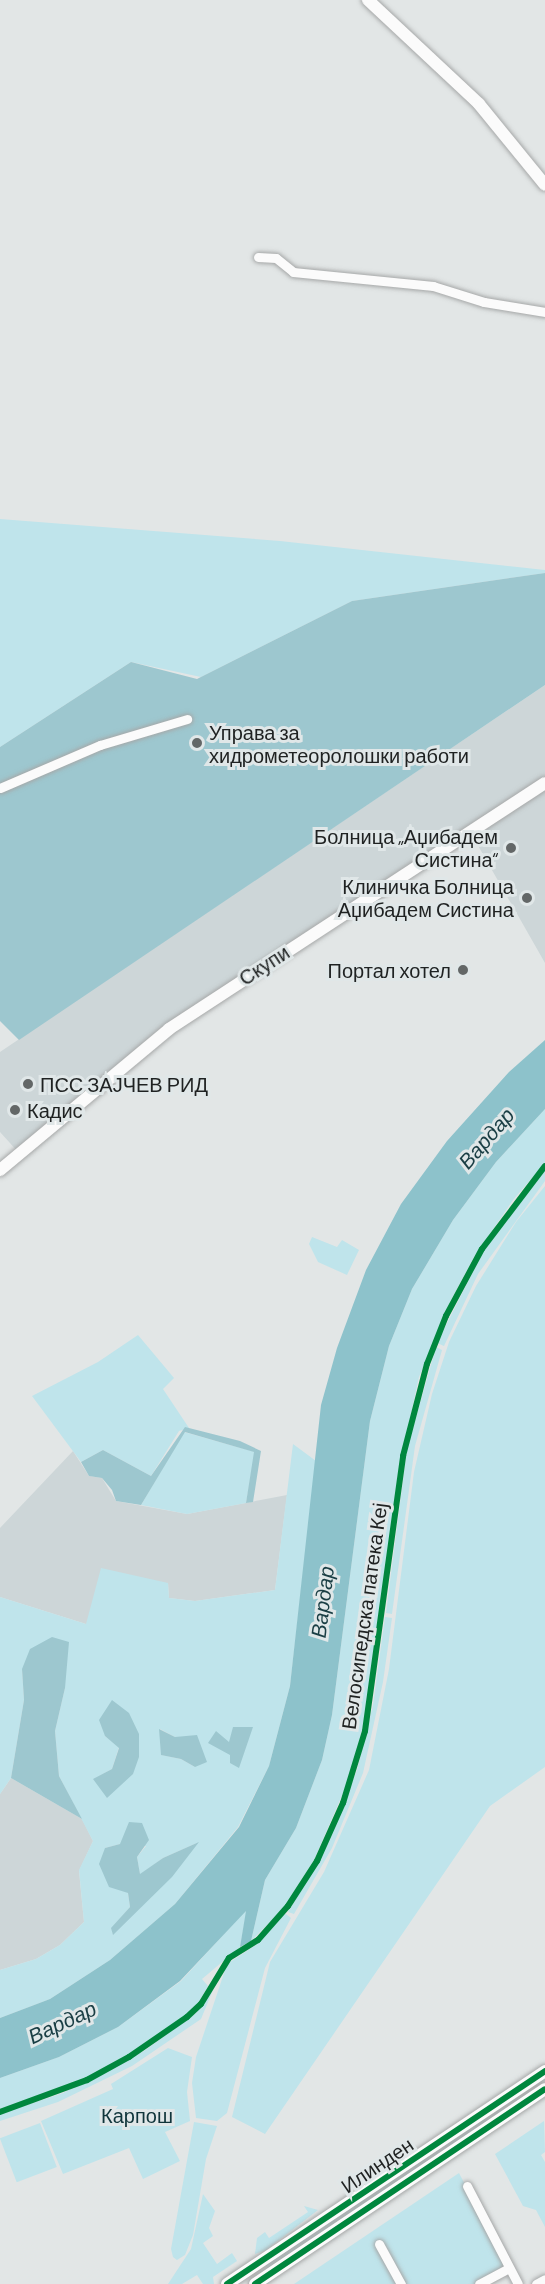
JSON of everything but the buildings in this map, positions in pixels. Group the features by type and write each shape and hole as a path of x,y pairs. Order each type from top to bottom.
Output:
{"street":[{"path":"368,0 479,104 545,185"},
{"path":"258,257 276,258 293,272 433,286 484,302 545,312"},
{"path":"0,788 100,745 187,719"},
{"name":"Скупи","path":"0,1170 179,1023 545,783"},
{"name":"Илинден","path":"227,2284 545,2072"},
{"name":"Илинден","path":"255,2284 545,2090"},
{"path":"467,2186 518,2284"},
{"path":"379,2244 401,2284"},
{"path":"278,2284 291,2260"},
{"path":"478,2284 509,2268"},
{"path":"536,2284 545,2279"}],"shaded area":[{"path":"545,573 545,685 19,1040 0,1021 0,747 131,662 197,679 352,601"},
{"path":"545,685 545,963 472,835 207,1003 19,1153 0,1132 0,1052"},
{"path":"185,1427 240,1441 261,1451 253,1502 246,1503 254,1452 185,1432 141,1505 116,1501 112,1490 102,1478 89,1476 81,1462 103,1450 151,1476"},
{"path":"73,1451 89,1476 102,1478 116,1501 187,1514 287,1495 275,1590 195,1601 169,1598 168,1583 86,1624 0,1597 0,1528"},
{"path":"52,1637 69,1642 65,1688 55,1731 59,1776 82,1819 11,1778 24,1700 22,1669 30,1649"},
{"path":"112,1700 129,1713 139,1734 139,1757 133,1774 107,1798 93,1779 112,1769 119,1748 105,1736 99,1720"},
{"path":"233,1727 253,1727 239,1768 230,1763 230,1755 208,1743 216,1731 229,1742"},
{"path":"159,1729 175,1737 197,1735 207,1762 195,1767 181,1759 161,1755"},
{"path":"11,1778 82,1819 93,1841 79,1871 84,1922 60,1945 36,1959 0,1970 0,1794"},
{"path":"129,1822 142,1823 149,1840 137,1857 140,1874 163,1858 199,1842 172,1877 113,1935 111,1928 130,1907 128,1893 109,1887 99,1864 105,1848 120,1844"}],"green space":[{"path":"0,519 280,541 545,570 545,573 352,601 201,677 131,662 0,747"},
{"path":"545,1109 545,1163 513,1200 474,1257 451,1300 419,1377 398,1474 367,1711 350,1777 314,1860 282,1910 251,1941 265,1880 296,1828 322,1760 332,1715 370,1421 389,1346 412,1289 453,1220 496,1162"},
{"path":"545,1170 545,1181 478,1274 444,1346 437,1343 484,1250"},
{"path":"545,1186 545,1767 490,1806 265,2134 232,2117 270,1962 324,1872 369,1770 389,1669 414,1472 432,1394 449,1342 476,1286 516,1222"},
{"path":"312,1237 337,1247 342,1240 359,1250 347,1275 318,1262 309,1244"},
{"path":"138,1335 174,1378 163,1389 189,1428 179,1431 151,1476 103,1450 81,1462 32,1396 98,1362"},
{"path":"436,1347 442,1350 415,1446 392,1614 386,1613 407,1449"},
{"path":"184,1432 255,1452 246,1503 187,1514 141,1505"},
{"path":"293,1444 316,1461 290,1686 269,1766 238,1827 175,1904 110,1960 50,1999 0,2018 0,1970 36,1959 60,1945 84,1922 79,1870 93,1841 59,1776 55,1731 65,1688 22,1669 24,1700 11,1778 0,1794 0,1597 86,1624 101,1568 168,1583 169,1598 195,1601 275,1590","holes":["160,1729 175,1737 195,1767 181,1759 162,1755","139,1734 139,1757 94,1779 112,1769 119,1747 105,1736","197,1843 113,1934 112,1928 130,1907 128,1893 120,1888 105,1848 120,1844 146,1846 137,1857 140,1875 163,1858"]},
{"path":"385,1617 392,1618 383,1682 363,1773 332,1848 294,1914 288,1912 323,1853 357,1770 373,1705"},
{"path":"247,1909 240,1947 202,1979 208,1986 199,2002 183,2017 128,2055 84,2079 0,2110 0,2078 59,2057 118,2027 181,1981"},
{"path":"286,1914 291,1918 265,1968 227,2113 217,2121 196,2118 192,2083 196,2057 227,1964 256,1945 280,1915"},
{"path":"213,1990 201,2019 132,2066 58,2102 0,2121 0,2114 63,2093 144,2051 196,2013"},
{"name":"Карпош","path":"168,2048 192,2057 187,2092 190,2121 165,2132 180,2161 143,2179 129,2148 63,2174 41,2121 113,2089 111,2084"},
{"path":"503,2107 505,2111 269,2270 265,2265"},
{"path":"544,2121 545,2152 541,2155 545,2162 545,2227 536,2210 523,2206 495,2154"},
{"path":"194,2122 217,2126 206,2159 193,2235 185,2255 177,2260 173,2257 171,2249"},
{"path":"40,2123 57,2167 17,2182 0,2138"},
{"path":"459,2173 509,2268 479,2284 294,2284"},
{"path":"203,2194 215,2211 209,2228 213,2236 203,2243 217,2264 232,2253 237,2261 213,2277 214,2284 203,2284 197,2275 182,2284 168,2284 191,2249"},
{"path":"304,2206 318,2210 266,2250 255,2254 257,2238 265,2232 269,2238 308,2212"}],"water":[{"name":"Вардар","path":"545,1040 545,1109 496,1162 453,1220 412,1289 389,1346 370,1421 332,1715 322,1760 296,1828 265,1880 251,1941 240,1947 246,1911 180,1981 118,2027 59,2057 0,2078 0,2018 50,1999 110,1960 175,1904 239,1827 269,1766 290,1686 321,1405 337,1348 366,1270 401,1204 447,1141 509,1072"}],"cycle path":[{"name":"Велосипедска патека Кеј","path":"0,2112 87,2080 129,2057 187,2017 201,2004 229,1958 258,1940 288,1906 317,1861 343,1803 365,1731 403,1456 427,1364 446,1316 482,1249 545,1166"},
{"path":"227,2284 545,2071"},
{"path":"255,2284 545,2089"}],"place":[{"name":"Управа за хидрометеоролошки работи","path":"197,743"},
{"name":"Болница „Аџибадем Систина“","path":"511,848"},
{"name":"Клиничка Болница Аџибадем Систина","path":"527,898"},
{"name":"Портал хотел","path":"463,970"},
{"name":"ПСС ЗАЈЧЕВ РИД","path":"28,1084"},
{"name":"Кадис","path":"15,1110"}]}
